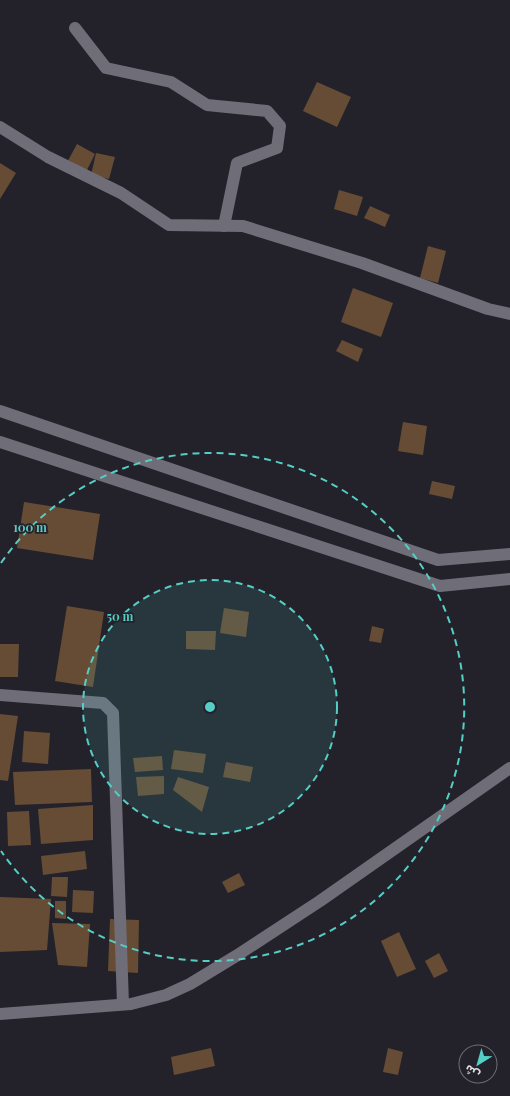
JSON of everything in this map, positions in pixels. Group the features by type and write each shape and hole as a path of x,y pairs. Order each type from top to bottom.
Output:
{"street":[{"path":"75,28 106,68 171,82 207,105 267,111 280,126 277,148 237,163 224,226"},
{"path":"0,127 48,157 121,193 169,225 243,226 362,263 488,309 510,314"},
{"path":"0,411 438,560 510,554"},
{"path":"0,442 440,586 510,579"},
{"path":"0,695 103,703 113,713 123,1004"},
{"path":"0,1014 131,1004 166,995 190,984 320,901 510,768"}],"building":[{"path":"317,82 351,97 337,127 303,111"},
{"path":"77,144 95,154 83,178 64,168"},
{"path":"96,153 115,157 109,179 91,175"},
{"path":"0,163 16,173 0,199"},
{"path":"339,190 363,197 357,216 334,209"},
{"path":"370,206 390,215 385,227 364,218"},
{"path":"428,246 446,251 438,283 420,278"},
{"path":"353,288 393,303 381,337 341,322"},
{"path":"342,340 363,349 358,362 336,351"},
{"path":"403,422 427,426 423,455 398,451"},
{"path":"432,481 455,486 452,499 429,494"},
{"path":"24,502 100,514 93,560 17,548"},
{"path":"67,606 104,612 93,687 55,681"},
{"path":"224,608 249,612 246,637 220,633"},
{"path":"372,626 384,629 381,643 369,641"},
{"path":"186,631 216,631 215,650 186,649"},
{"path":"0,644 19,644 18,677 0,677"},
{"path":"0,714 18,716 8,781 0,780"},
{"path":"24,731 50,733 48,764 22,762"},
{"path":"174,750 206,754 203,773 171,769"},
{"path":"162,756 163,770 135,772 133,758"},
{"path":"226,762 253,767 250,782 223,777"},
{"path":"91,769 92,802 15,805 13,772"},
{"path":"164,776 164,794 138,796 136,777"},
{"path":"178,777 209,787 202,812 173,790"},
{"path":"93,805 93,840 41,844 38,809"},
{"path":"29,811 31,845 8,846 7,812"},
{"path":"85,851 87,869 43,875 41,856"},
{"path":"239,873 245,885 228,893 222,882"},
{"path":"52,877 68,877 67,897 51,896"},
{"path":"73,890 94,891 93,913 72,912"},
{"path":"0,897 51,899 47,950 0,952"},
{"path":"55,901 66,901 66,919 55,918"},
{"path":"110,919 139,920 138,973 108,971"},
{"path":"52,923 90,924 87,967 58,965"},
{"path":"399,932 416,969 397,977 381,941"},
{"path":"439,953 448,971 434,978 425,961"},
{"path":"211,1048 215,1066 174,1075 171,1057"},
{"path":"388,1048 403,1052 398,1075 383,1072"}]}
